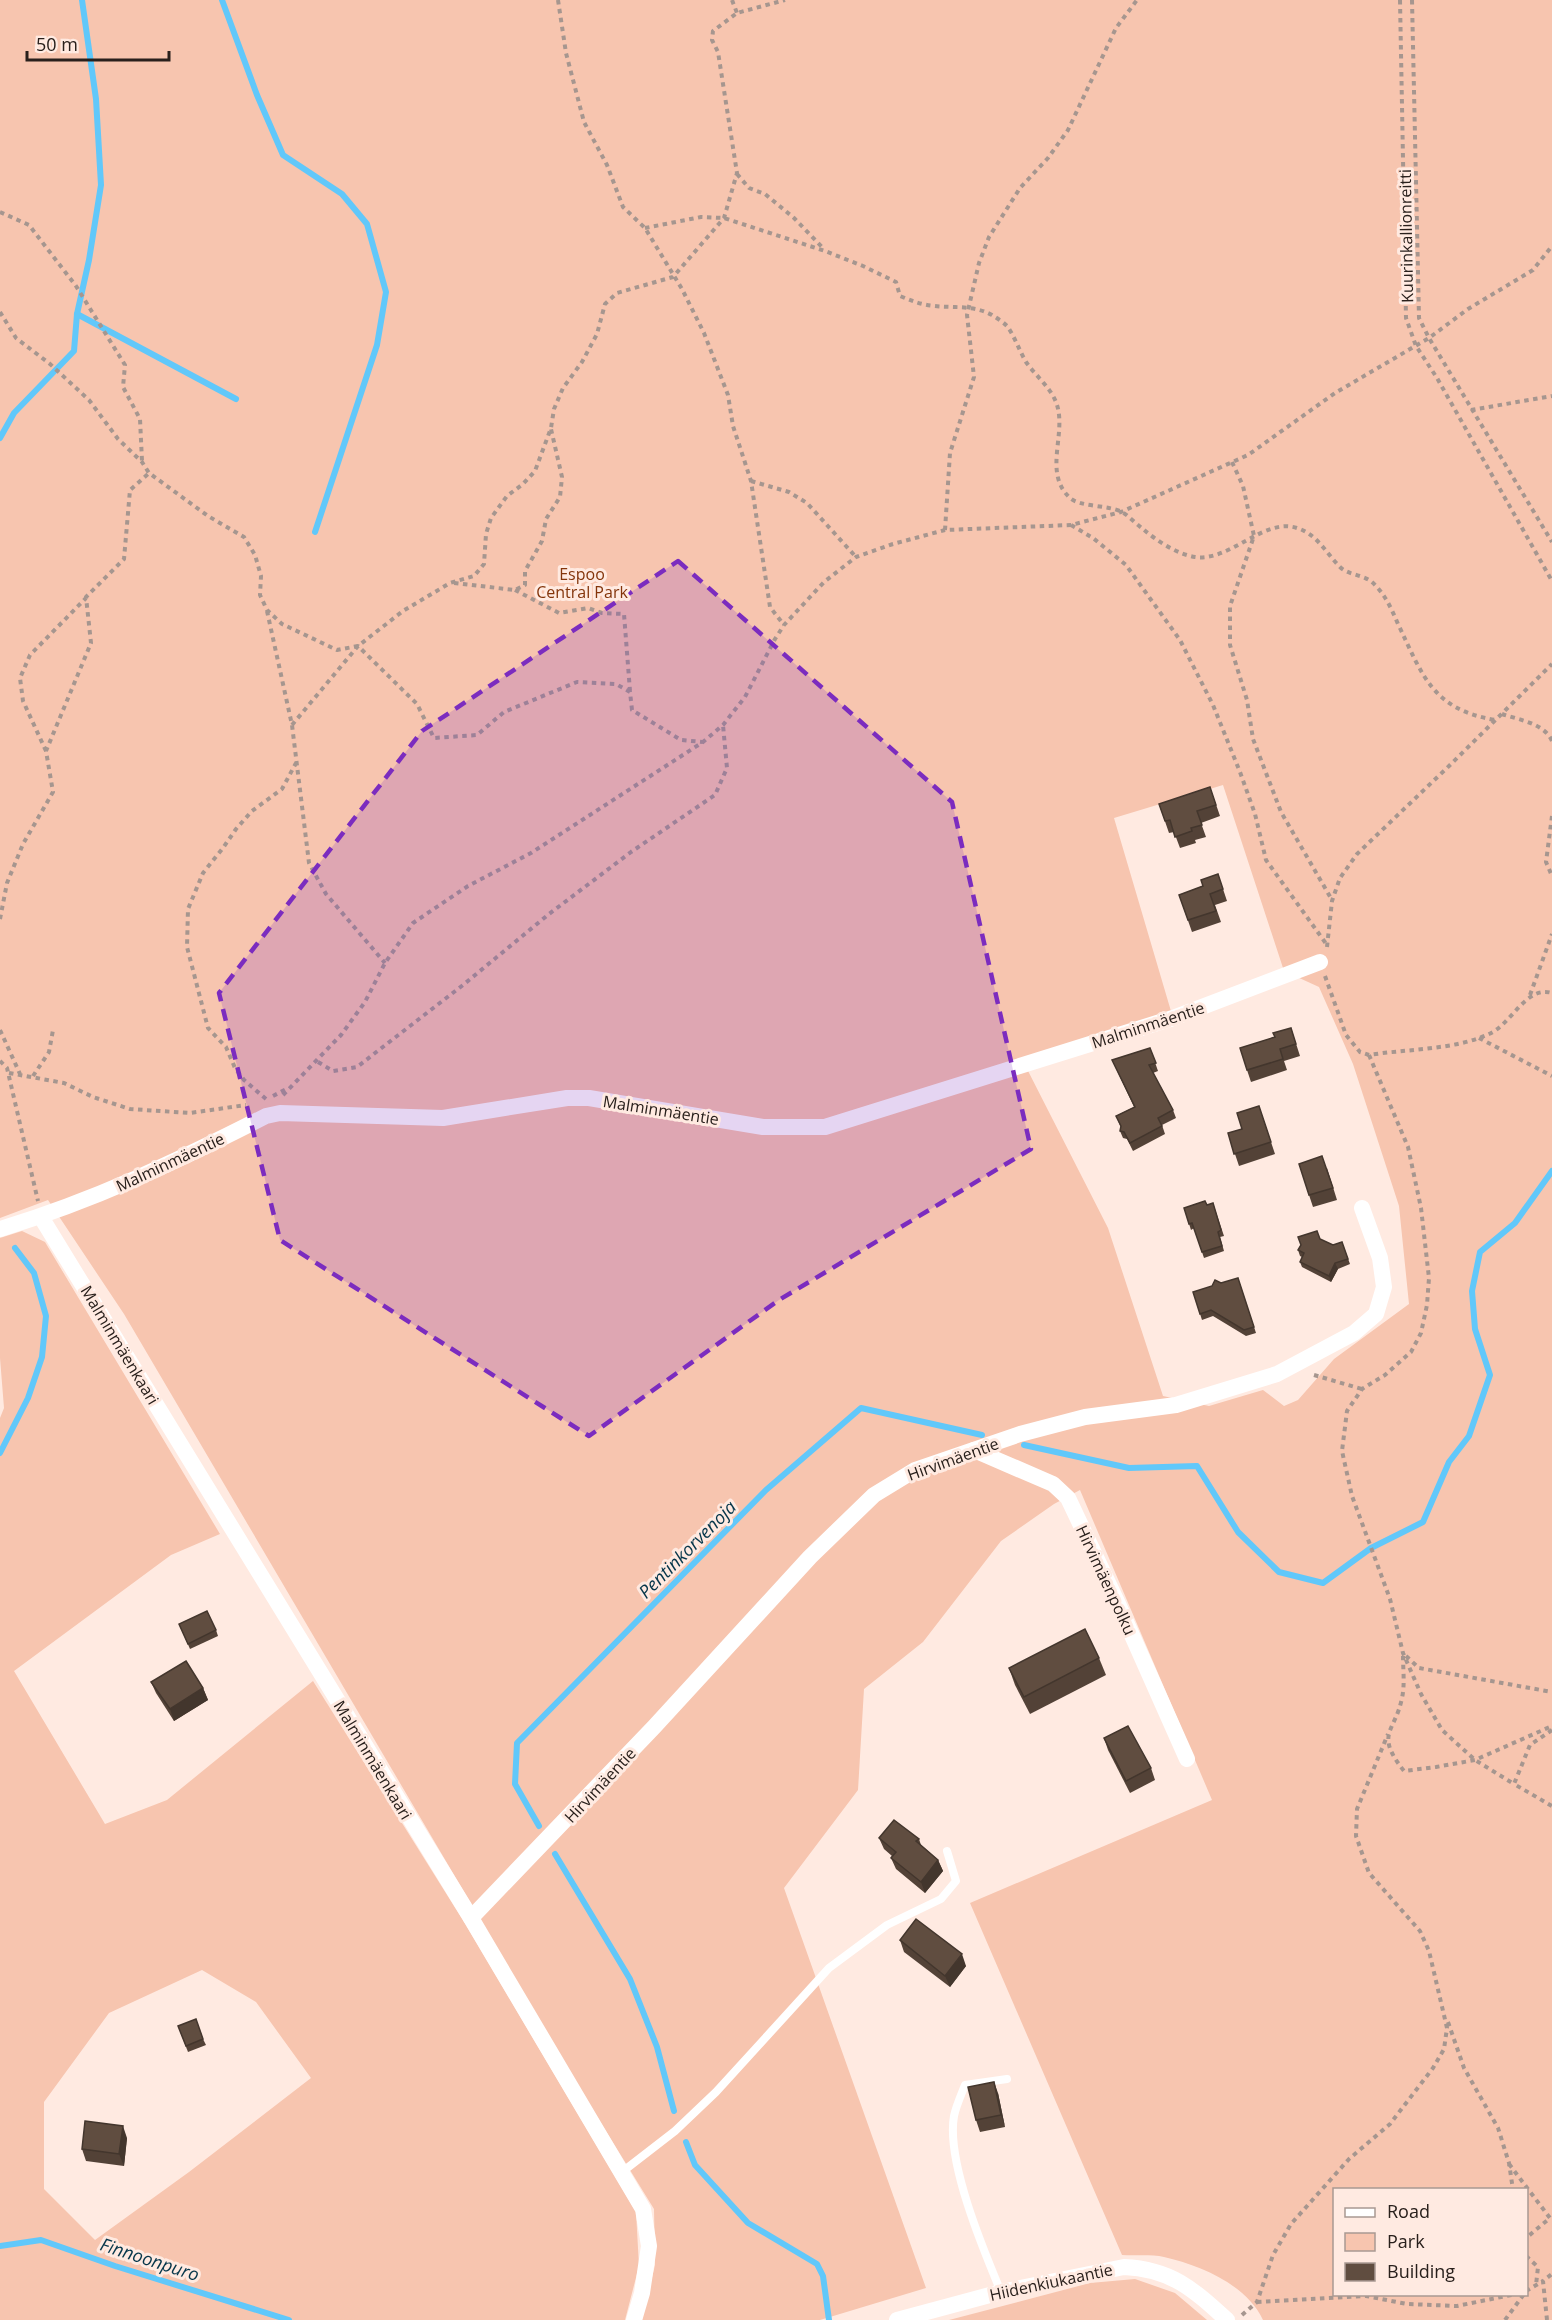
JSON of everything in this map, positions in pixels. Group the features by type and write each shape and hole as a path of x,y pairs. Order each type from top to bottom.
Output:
{"street":[{"name":"Malminmäentie","path":"0,1229 41,1216 180,1160 262,1109 294,1113 443,1118 567,1098 589,1098 764,1127 825,1127 1173,1018 1320,962"},
{"name":"Hirvimäentie","path":"471,1918 622,1761 810,1557 874,1495 915,1470 1020,1434 1085,1417 1176,1405 1277,1374 1354,1334 1376,1314 1384,1287 1380,1258 1362,1208"},
{"name":"Malminmäenkaari","path":"41,1216 471,1918 643,2209 649,2246 642,2293 634,2320"},
{"name":"Hirvimäenpolku","path":"974,1450 1053,1485 1068,1498 1187,1759"},
{"name":"Hiidenkiukaantie","path":"897,2320 1001,2292 1107,2268 1142,2268 1167,2274 1189,2286 1227,2320"}],"lane":[{"path":"622,2172 675,2131 716,2092 830,1968 887,1925 941,1899 956,1881 946,1851"},
{"path":"1001,2292 981,2244 964,2190 954,2144 954,2115 965,2085 1007,2079"}],"path":[{"path":"558,0 566,53 584,122 607,165 623,207 645,228 682,289 704,333 728,395 733,426 751,481 770,607 784,625"},
{"path":"732,0 737,13"},
{"path":"292,725 358,646 403,611 450,583 474,576 484,564 486,534 491,518 507,496 535,471 551,428 554,409 563,388 582,362 597,334 605,304 617,293 674,277 724,218 737,173 718,51 712,40 712,31 737,13 785,0"},
{"path":"945,530 950,453 974,377 968,307 979,263 989,237 1020,188 1048,158 1068,130 1116,28 1137,0"},
{"path":"1400,0 1406,318 1416,346 1443,388 1552,581"},
{"name":"Kuurinkallionreitti","path":"1412,0 1419,318 1552,542"},
{"path":"737,173 749,188 765,194 794,218 825,251"},
{"path":"0,212 29,225 76,286 124,365 123,387 140,419 142,462"},
{"path":"645,228 701,217 724,218 863,266 896,282 900,296 917,304 935,307 968,307 991,314 1006,324 1026,362 1056,401 1060,425 1056,467 1062,488 1071,500 1121,512 1170,547 1194,557 1216,557 1254,536 1278,528 1296,527 1314,536 1344,571 1362,576 1374,583 1388,602 1424,678 1444,700 1470,716 1495,720"},
{"path":"262,1109 318,1062 341,1035 365,1002 385,963 413,923 468,886 531,853 703,742 723,725 745,697 784,625 824,582 856,557 945,530 1071,525 1121,512 1248,455 1335,393 1429,338 1468,309 1533,270 1552,246"},
{"path":"0,312 16,338 62,374 89,400 118,439 142,462 149,473 208,516 244,537 255,555 261,576 260,595 267,610 292,725 309,863 326,894 385,963"},
{"path":"1472,410 1552,396"},
{"path":"515,590 525,585 525,571 542,541 546,519 560,497 562,477 551,428"},
{"path":"1232,462 1243,486 1254,536 1230,606 1230,645 1247,700 1253,739 1281,812 1332,901"},
{"path":"0,919 7,883 23,844 53,792 46,751 23,700 20,678 30,655 124,559 130,490 149,473"},
{"path":"751,481 789,492 807,503 856,557"},
{"path":"1071,525 1094,538 1126,566 1179,640 1213,705 1240,772 1255,814 1266,860 1327,946 1332,901 1340,878 1357,854 1552,664"},
{"path":"450,583 515,590 559,613 588,608 602,613 624,614 632,710 681,740 703,742"},
{"path":"46,751 91,643 86,597"},
{"path":"267,610 282,624 337,650 358,646"},
{"path":"358,646 417,704 434,738 477,735 504,712 577,682 616,684 630,692"},
{"path":"1502,714 1540,727 1549,734 1552,741"},
{"path":"318,1062 333,1071 357,1067 464,985 558,907 631,852 715,795 727,768 723,725"},
{"path":"266,1099 244,1080 235,1068 226,1047 208,1028 187,947 188,909 203,873 252,811 282,789 297,763"},
{"path":"1552,816 1546,862 1552,876"},
{"path":"1529,997 1552,934"},
{"path":"1320,962 1346,1035 1360,1052 1369,1054 1462,1043 1491,1034 1510,1019 1529,997 1537,992 1552,993"},
{"path":"0,1030 21,1074"},
{"path":"33,1076 49,1052 53,1030"},
{"path":"1479,1038 1552,1077"},
{"path":"1369,1054 1407,1147 1421,1208 1429,1278 1427,1305 1421,1333 1411,1352 1385,1375 1362,1389 1347,1411 1342,1451 1352,1496 1390,1599 1403,1653 1421,1694 1442,1730 1475,1760 1552,1806"},
{"path":"0,1061 9,1073 41,1216"},
{"path":"9,1073 64,1083 93,1097 130,1109 190,1113 252,1104"},
{"path":"262,1109 266,1099 291,1086"},
{"path":"1289,1368 1362,1389"},
{"path":"1403,1653 1419,1668 1552,1692"},
{"path":"1237,2320 1257,2302 1272,2255 1291,2224 1349,2159 1390,2124 1433,2068 1444,2049 1447,2028 1429,1951 1420,1931 1369,1873 1356,1836 1357,1809 1402,1698 1403,1653"},
{"path":"1388,1734 1392,1755 1404,1770 1475,1760 1552,1728"},
{"path":"1514,1784 1530,1745 1552,1728"},
{"path":"1440,1998 1464,2068 1498,2128 1509,2163 1513,2188"},
{"path":"1509,2163 1528,2188"},
{"path":"1528,2188 1550,2218 1528,2237"},
{"path":"1528,2257 1538,2267 1536,2285"},
{"path":"1528,2291 1552,2274"},
{"path":"1543,2281 1546,2320"},
{"path":"1257,2302 1366,2296 1407,2304 1457,2306 1511,2296"},
{"path":"1505,2320 1523,2296"}],"highlighted area":[{"path":"678,561 952,802 1031,1149 779,1300 589,1436 280,1240 219,993 422,731"}],"green space":[{"name":"Espoo Central Park","path":"0,0 1552,0 1552,2320 1263,2320 1246,2297 1221,2278 1207,2271 1164,2257 1122,2255 970,1903 1212,1800 1080,1490 1054,1504 1001,1541 923,1642 864,1689 858,1790 784,1888 926,2288 820,2320 642,2320 655,2265 654,2209 580,2089 124,1314 48,1200 0,1218","holes":["1223,785 1284,971 1319,987 1353,1064 1399,1206 1409,1304 1334,1359 1298,1400 1284,1406 1263,1390 1209,1406 1163,1396 1108,1228 1025,1065 1173,1018 1114,818"]},
{"path":"22,1231 45,1242 220,1534 171,1555 14,1671 105,1824 167,1800 313,1681 464,1922 636,2212 639,2266 625,2320 0,2320 0,1418 4,1408 0,1358 0,1238","holes":["202,1970 256,2002 311,2078 189,2172 95,2240 44,2189 44,2102 109,2013"]},
{"path":"1135,2279 1175,2293 1207,2320 949,2320 1090,2283"}],"building":[{"path":"1210,787 1216,805 1197,811 1202,825 1175,837 1170,820 1165,821 1159,804"},
{"path":"1218,874 1223,889 1210,894 1216,911 1188,920 1179,895 1203,886 1201,880"},
{"path":"1291,1028 1296,1044 1280,1049 1283,1059 1247,1070 1240,1048 1275,1037 1273,1033"},
{"path":"1150,1048 1156,1063 1149,1065 1173,1110 1158,1118 1162,1126 1130,1143 1124,1132 1120,1131 1121,1126 1116,1116 1135,1107 1112,1060"},
{"path":"1259,1106 1271,1142 1234,1154 1228,1133 1242,1129 1237,1113"},
{"path":"1322,1156 1333,1188 1309,1195 1299,1164"},
{"path":"1205,1201 1207,1205 1213,1203 1221,1230 1218,1232 1222,1246 1202,1252 1184,1208"},
{"path":"1317,1231 1320,1239 1333,1245 1342,1242 1348,1259 1335,1263 1329,1276 1300,1262 1304,1253 1298,1250 1301,1245 1298,1237"},
{"path":"1238,1278 1254,1327 1244,1330 1211,1310 1200,1314 1193,1292 1212,1286 1215,1280 1221,1283"},
{"path":"207,1611 216,1630 188,1644 179,1624"},
{"path":"1085,1629 1099,1658 1024,1697 1009,1668"},
{"path":"186,1661 203,1688 170,1709 151,1682"},
{"path":"1128,1726 1151,1768 1126,1781 1104,1738"},
{"path":"894,1820 919,1839 916,1841 938,1860 921,1882 891,1858 896,1852 879,1838"},
{"path":"916,1919 962,1954 945,1976 900,1940"},
{"path":"196,2019 203,2039 186,2046 178,2026"},
{"path":"994,2082 1001,2115 976,2120 968,2087"},
{"path":"85,2121 123,2126 119,2154 82,2149"}],"waterway":[{"path":"0,438 14,413 74,351 77,314 89,260 101,185 96,99 82,0"},
{"path":"222,0 257,95 283,155 342,194 367,224 386,292 377,345 315,532"},
{"path":"77,314 236,399"},
{"name":"Pentinkorvenoja","path":"1024,1445 1129,1468 1197,1466 1238,1532 1279,1572 1323,1583 1371,1548 1423,1522 1449,1462 1469,1436 1490,1375 1475,1329 1472,1291 1480,1252 1515,1223 1552,1171"},
{"name":"Finnoonpuro","path":"0,1453 28,1398 42,1357 46,1316 34,1273 15,1248"},
{"name":"Pentinkorvenoja","path":"539,1826 515,1784 517,1743 766,1490 861,1408 982,1435"},
{"name":"Pentinkorvenoja","path":"555,1854 630,1979 657,2047 674,2111"},
{"name":"Pentinkorvenoja","path":"686,2142 695,2165 748,2223 817,2264 823,2276 829,2320"},
{"name":"Finnoonpuro","path":"0,2246 41,2240 115,2266 289,2320"}]}
